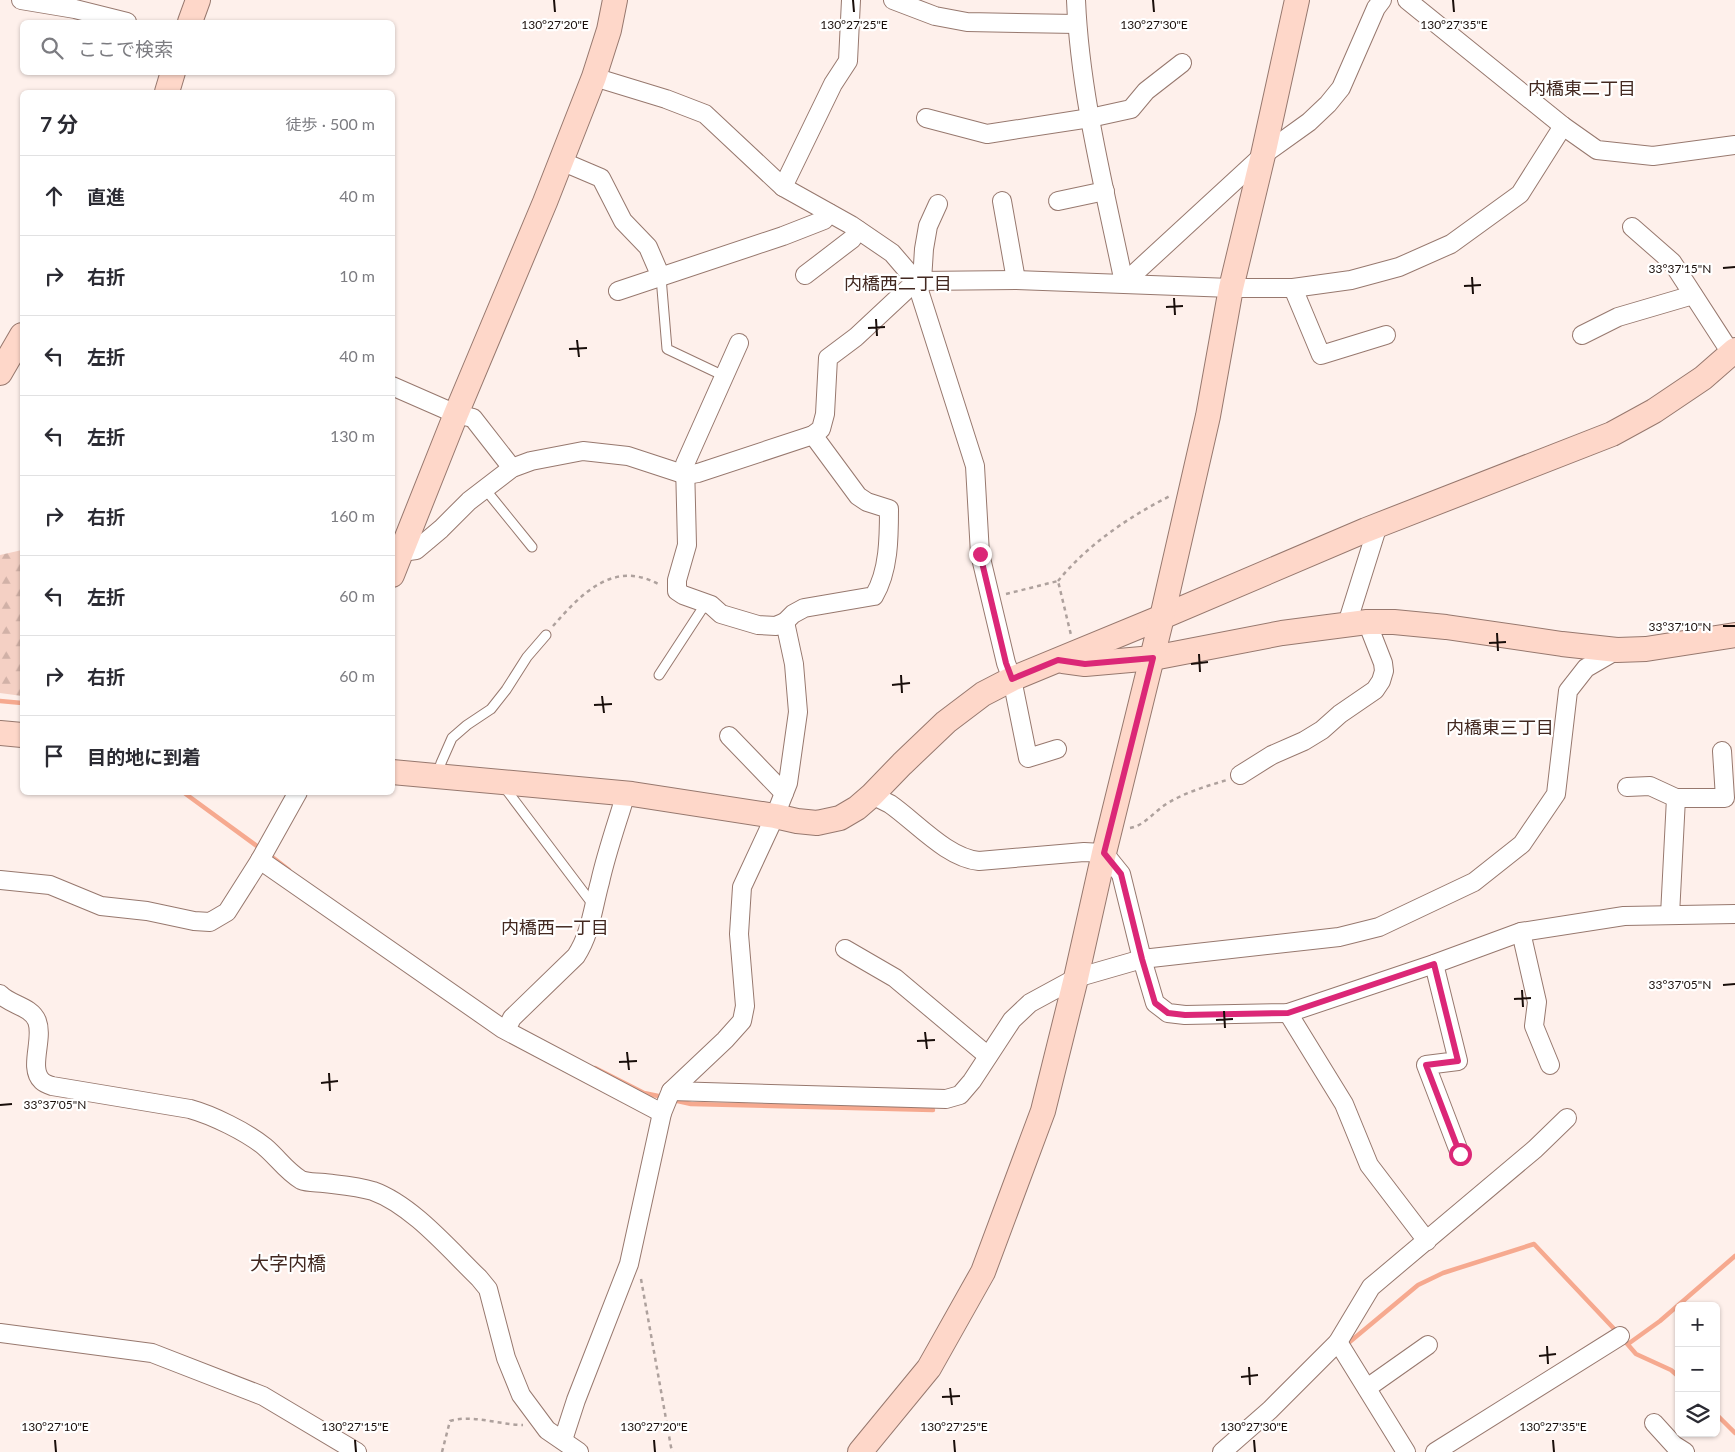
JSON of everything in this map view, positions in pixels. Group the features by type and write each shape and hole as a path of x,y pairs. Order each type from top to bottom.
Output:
{"street":[{"path":"20,0 75,9 119,20"},
{"path":"191,20 198,0"},
{"path":"395,568 594,77 609,30 615,0"},
{"path":"784,186 833,84 848,61 851,0"},
{"path":"893,0 935,16 967,22 1077,24"},
{"path":"1076,0 1077,24 1090,118 1124,283"},
{"path":"860,1452 929,1368 983,1272 1043,1112 1191,493 1208,416 1231,288 1297,0"},
{"path":"1124,283 1263,155 1309,122 1328,104 1341,88 1376,8 1382,0"},
{"path":"1407,0 1563,126 1597,150 1653,156 1735,145"},
{"path":"926,118 987,134 1090,118 1131,109 1146,91 1182,63"},
{"path":"168,90 172,75"},
{"path":"594,77 705,114 784,186 829,212 892,253 919,281"},
{"path":"402,552 416,550 442,529 469,501 512,468 531,461 583,451 628,456 686,475 698,473 813,435 821,429 826,414 828,358 856,337 919,281 1016,280 1231,288 1294,288 1351,280 1400,267 1451,244 1520,194 1563,126"},
{"path":"560,161 601,178 623,221 648,247 661,277"},
{"path":"1058,201 1105,191"},
{"path":"1002,201 1016,280"},
{"path":"938,204 928,226 919,281 974,466 980,554 1006,663 1012,679 1028,758 1057,749"},
{"path":"618,291 816,223 824,220 829,212"},
{"path":"395,772 624,794 816,823 840,818 857,808 872,795 946,722 983,694 1012,679 1378,525 1612,434 1654,411 1703,378 1733,351 1672,262 1632,227"},
{"path":"805,275 852,239 858,230"},
{"path":"1294,288 1322,356 1386,336"},
{"path":"1582,335 1618,318 1693,295"},
{"path":"0,373 20,338"},
{"path":"739,342 685,464 687,545 677,580 677,591 711,605 721,614 758,625 776,626 785,622 793,614 804,608 874,596 880,586 886,556 889,509 867,502 858,496 813,435"},
{"path":"395,387 456,414 472,418 512,468"},
{"path":"1240,775 1272,755 1304,741 1322,730 1340,714 1375,690 1381,681 1384,671 1383,663 1357,623 1378,525"},
{"path":"563,1440 576,1400 631,1255 662,1113 671,1091 725,1040 742,1021 745,1006 739,934 742,887 788,783 798,712 794,664 785,622"},
{"path":"1067,656 1085,664 1153,658 1282,633 1357,623 1394,622 1446,627 1617,650 1646,649 1735,635"},
{"path":"671,1091 946,1099 960,1095 972,1081 1012,1020 1030,1003 1076,978 1142,959 1339,937 1379,926 1474,882 1522,844 1556,794 1568,691 1586,668 1617,650"},
{"path":"0,733 20,735"},
{"path":"729,736 784,792"},
{"path":"1627,787 1650,786 1676,798 1725,798 1722,751"},
{"path":"506,1030 512,1018 576,956 584,944 624,794"},
{"path":"0,880 50,885 101,906 147,910 194,921 210,922 227,912 260,860 296,795"},
{"path":"872,795 889,804 951,851 968,860 979,861 1084,852 1104,853 1121,874 1155,1003 1168,1013 1185,1015 1288,1013 1434,964 1521,932 1615,917 1735,914"},
{"path":"1670,915 1676,798"},
{"path":"260,860 506,1030 662,1113"},
{"path":"1521,932 1536,1002 1534,1026 1550,1065"},
{"path":"845,949 895,978 988,1056"},
{"path":"1434,964 1458,1061 1426,1065 1460,1154"},
{"path":"0,994 29,1011 37,1020 40,1037 35,1066 40,1080 52,1086 190,1109 207,1114 230,1125 264,1146 286,1170 304,1181 352,1186 372,1191 390,1198 413,1215 479,1278 488,1289 506,1358 521,1395 547,1430 579,1452"},
{"path":"1288,1013 1344,1104 1369,1165 1427,1241"},
{"path":"1222,1452 1270,1410 1338,1342 1371,1287 1535,1149 1567,1118"},
{"path":"0,1333 152,1353 263,1396 357,1452"},
{"path":"1435,1452 1620,1336"},
{"path":"1338,1342 1406,1452"},
{"path":"1367,1388 1428,1345"},
{"path":"1654,1423 1674,1445 1685,1452"}],"lane":[{"path":"661,277 667,349 724,376"},
{"path":"485,489 532,547"},
{"path":"659,675 706,603"},
{"path":"437,776 452,738 491,708 506,690 527,657 546,635"},
{"path":"509,783 508,792 591,902 595,904"}],"path":[{"path":"990,598 1058,581 1076,561 1129,520 1176,493 1191,493"},
{"path":"546,635 574,602 607,579 621,575 634,576 652,580 667,589 677,591"},
{"path":"1058,581 1067,656"},
{"path":"1110,827 1136,827 1167,803 1240,775"},
{"path":"631,1255 639,1269 670,1448 673,1452"},
{"path":"442,1452 450,1421 460,1418 513,1425 543,1424"}],"green space":[{"path":"20,550 20,696 0,693 0,555"}],"waterway":[{"path":"0,701 20,703"},
{"path":"187,795 261,849"},
{"path":"267,853 289,870"},
{"path":"595,1068 644,1093 663,1097"},
{"path":"673,1100 691,1104 933,1110"},
{"path":"1346,1345 1418,1285 1443,1273 1534,1244 1618,1333"},
{"path":"1628,1344 1660,1321 1735,1256"},
{"path":"1623,1339 1636,1354 1675,1374"},
{"path":"1720,1418 1735,1433"}],"district":[{"name":"内橋東二丁目","path":"1582,88"},
{"name":"内橋西二丁目","path":"898,283"},
{"name":"内橋東三丁目","path":"1500,727"},
{"name":"内橋西一丁目","path":"555,927"},
{"name":"大字内橋","path":"288,1262"}],"route":[{"path":"980,554 1006,663 1012,679 1058,660 1085,664 1153,658 1104,853 1121,874 1155,1003 1168,1013 1185,1015 1288,1013 1434,964 1458,1061 1426,1065 1460,1154"}]}
